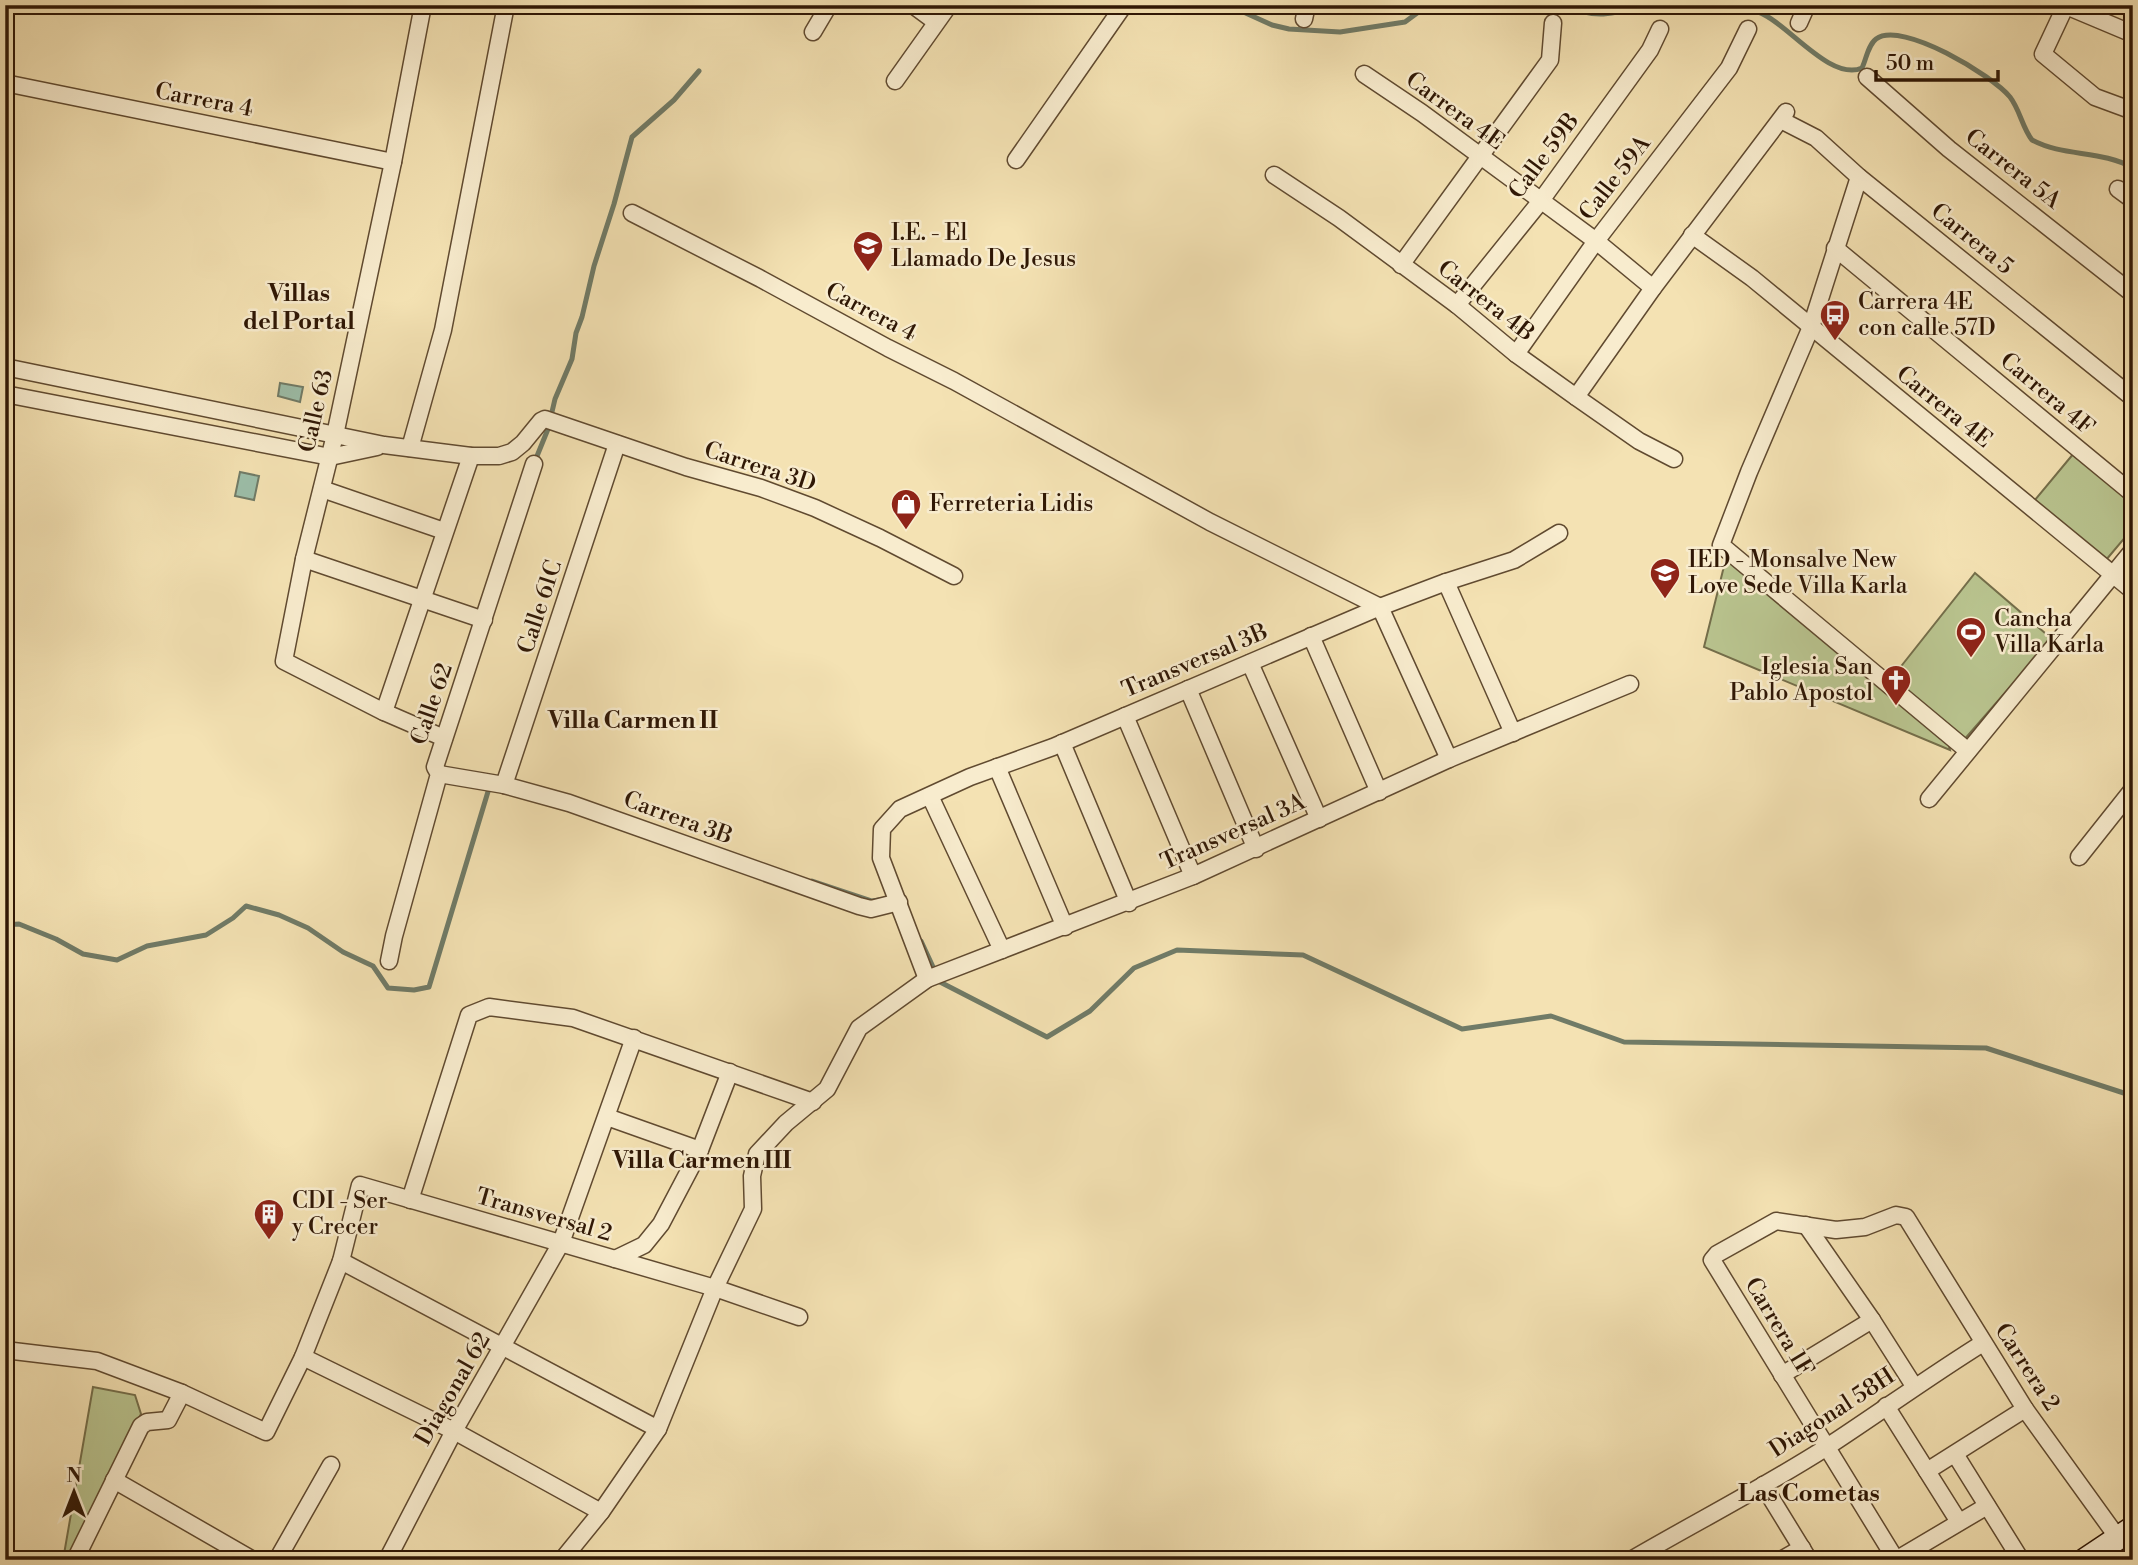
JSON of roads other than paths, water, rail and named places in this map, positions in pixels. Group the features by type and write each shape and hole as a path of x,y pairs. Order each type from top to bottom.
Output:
{"main road":[{"path":"2085,1560 2125,1533"}],"street":[{"name":"Calle 63","path":"384,712 284,662 304,559 335,435 393,162 423,5"},
{"path":"410,448 443,330 499,30 506,5"},
{"path":"813,32 830,5"},
{"path":"913,5 936,22"},
{"path":"895,80 949,5"},
{"path":"1016,160 1124,5"},
{"path":"1799,23 1807,5"},
{"path":"2133,34 2065,5 2043,54 2095,97 2133,111"},
{"path":"1401,265 1550,60 1553,23"},
{"name":"Calle 59B","path":"1457,305 1540,202 1650,50 1660,29"},
{"name":"Calle 59A","path":"1516,354 1595,241 1729,68 1748,29"},
{"name":"Carrera 4E","path":"1364,74 1595,241 1653,288"},
{"name":"Carrera 5A","path":"1867,77 1949,149 2133,294"},
{"name":"Carrera 4","path":"5,83 393,162"},
{"name":"Carrera 5","path":"1692,236 1783,116 1816,138 1859,177 2133,398"},
{"name":"Carrera 4B","path":"1274,175 1457,305 1516,354 1639,442 1674,459"},
{"path":"1859,177 1811,327 1721,545 1968,751"},
{"path":"2118,189 2133,200"},
{"name":"Carrera 4","path":"632,213 954,381 1210,522 1380,607"},
{"path":"1576,397 1692,236"},
{"name":"Carrera 4E","path":"1692,236 1752,278 2133,591"},
{"name":"Carrera 4F","path":"1835,248 2133,494"},
{"path":"5,367 384,445 471,456 384,712 444,738"},
{"path":"22,398 28,372"},
{"path":"5,394 330,457 384,445"},
{"name":"Carrera 3D","path":"471,456 499,456 512,452 550,421 687,467 761,488 815,508 954,576"},
{"name":"Calle 61C","path":"504,785 617,444"},
{"name":"Calle 62","path":"389,961 439,774 435,767 534,464"},
{"path":"322,489 444,531"},
{"name":"Transversal 3B","path":"899,902 881,858 881,829 901,809 1380,607 1514,560 1559,533"},
{"path":"1929,799 2133,550"},
{"path":"304,559 484,620"},
{"path":"1446,582 1513,733"},
{"path":"1380,607 1449,759"},
{"path":"1311,636 1379,792"},
{"path":"1250,663 1319,819"},
{"name":"Transversal 3A","path":"813,1102 827,1089 837,1073 859,1028 927,979 1129,903 1256,849 1449,759 1630,684"},
{"path":"1188,689 1256,849"},
{"path":"1125,716 1193,876"},
{"path":"1062,743 1129,903"},
{"path":"997,767 1065,927"},
{"name":"Carrera 3B","path":"439,774 504,785 569,803 859,906 871,909 899,902"},
{"path":"2079,857 2133,789"},
{"path":"930,796 1002,950"},
{"path":"899,902 927,979"},
{"path":"410,1199 469,1015 489,1007 573,1018 813,1102"},
{"name":"Diagonal 62","path":"387,1560 454,1431 561,1243 634,1038"},
{"path":"615,1259 644,1245 661,1224 700,1150 730,1072"},
{"path":"562,1560 601,1512 658,1429 715,1287 753,1209 752,1176 757,1154 786,1123 813,1102"},
{"path":"607,1117 700,1150"},
{"name":"Transversal 2","path":"341,1261 360,1185 715,1287 799,1318"},
{"name":"Carrera 2","path":"1806,1225 1836,1230 1865,1227 1896,1215 1906,1217 2025,1409 2125,1533"},
{"name":"Carrera 1F","path":"1806,1225 1776,1221 1717,1254 1712,1260 1896,1560"},
{"path":"1806,1225 1914,1386"},
{"path":"5,1350 97,1362 182,1393 266,1432 303,1357 341,1261 658,1429"},
{"path":"1782,1375 1872,1320"},
{"name":"Diagonal 58H","path":"1642,1557 1826,1447 1914,1386 1983,1343"},
{"path":"303,1357 454,1431 601,1512"},
{"path":"75,1560 141,1426 147,1422 167,1420 182,1393"},
{"path":"1886,1406 1959,1522"},
{"path":"1927,1471 2025,1409"},
{"path":"1955,1454 2021,1560"},
{"path":"277,1560 331,1465"},
{"path":"114,1480 253,1560"},
{"path":"1763,1485 1806,1554 1781,1560"},
{"path":"1896,1560 1987,1506"}],"waterway":[{"path":"1228,5 1272,25 1289,29 1340,32 1405,22 1428,5"},
{"path":"1566,5 1594,14 1622,11 1641,5"},
{"path":"1737,5 1764,15 1826,61 1851,70 1862,68 1876,39 1889,35 1925,43 1986,76 2010,97 2032,140 2056,149 2108,158 2133,168"},
{"path":"535,461 548,429 555,399 572,359 594,266 632,137 674,100 699,71"},
{"path":"5,925 19,924 56,939 83,954 117,960 147,946 206,935 246,906 279,915 308,928 343,952 373,966 388,988 414,990 429,987 490,785"},
{"path":"812,881 872,901 879,900"},
{"path":"921,941 940,982 1047,1037 1090,1011 1134,968 1177,950 1303,955 1462,1029 1551,1016 1624,1042 1986,1048 2133,1096"}],"place":[{"name":"I.E. - El Llamado De Jesus","path":"868,273"},
{"name":"Carrera 4E con calle 57D","path":"1835,342"},
{"name":"Ferreteria Lidis","path":"906,531"},
{"name":"IED - Monsalve New Love Sede Villa Karla","path":"1665,600"},
{"name":"Cancha Villa Karla","path":"1971,659"},
{"name":"Iglesia San Pablo Apostol","path":"1896,707"},
{"name":"CDI - Ser y Crecer","path":"269,1241"}],"district":[{"name":"Villas del Portal","path":"299,308"},
{"name":"Villa Carmen II","path":"633,721"},
{"name":"Villa Carmen III","path":"702,1161"},
{"name":"Las Cometas","path":"1809,1494"}]}
